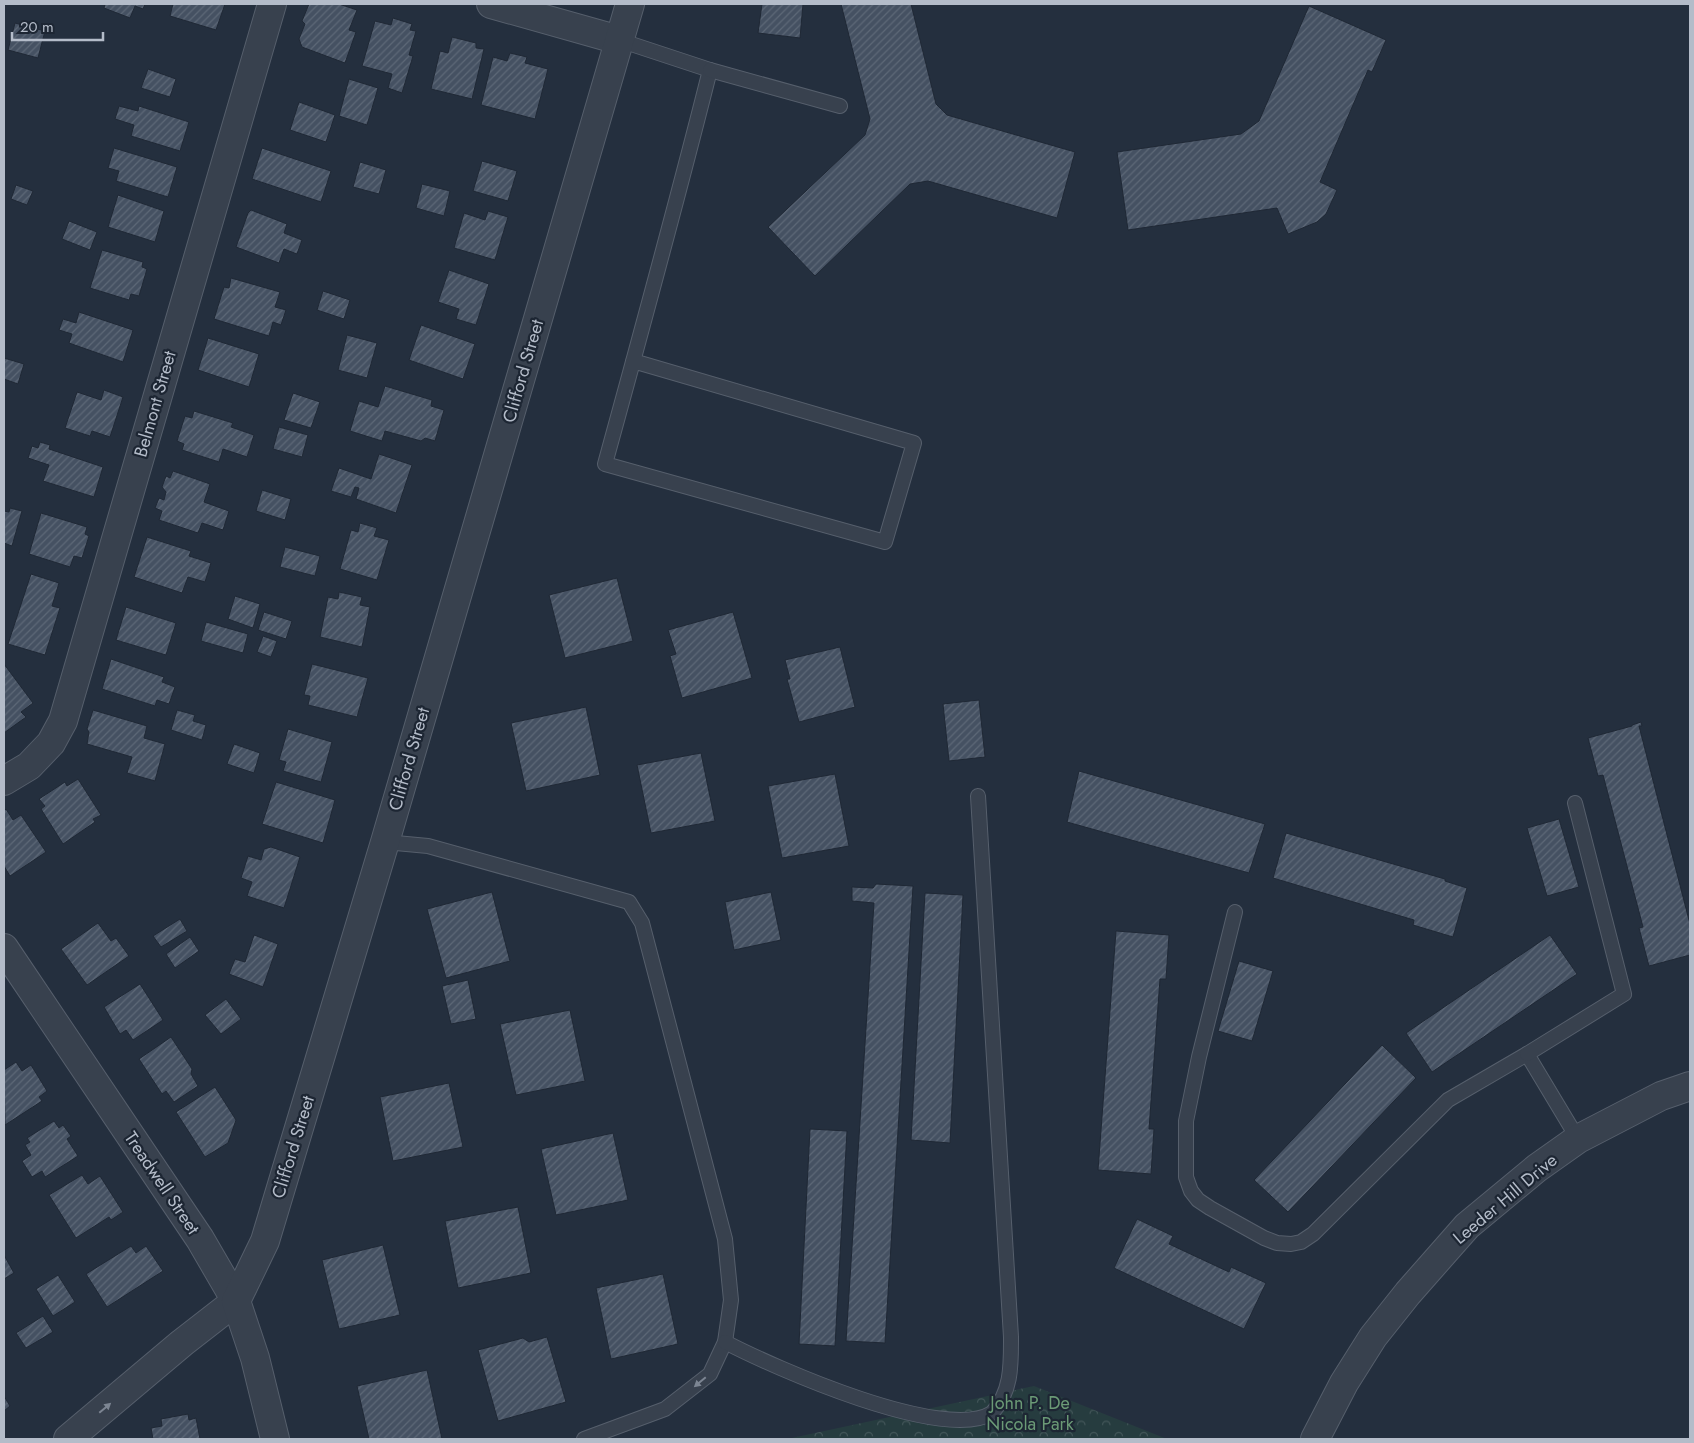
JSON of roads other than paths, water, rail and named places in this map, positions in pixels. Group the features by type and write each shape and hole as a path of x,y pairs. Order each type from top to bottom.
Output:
{"street":[{"name":"Belmont Street","path":"4,781 29,766 52,743 62,721 272,4"},
{"path":"491,4 619,40"},
{"name":"Clifford Street","path":"68,1439 182,1342 236,1301 265,1241 385,842 630,4"},
{"name":"Treadwell Street","path":"4,948 200,1239 236,1301 255,1358 275,1439"},
{"name":"Leeder Hill Drive","path":"1315,1439 1344,1383 1373,1337 1408,1293 1467,1226 1537,1168 1578,1139 1661,1096 1690,1086"}],"lane":[{"path":"619,40 710,70 840,106"},
{"path":"633,362 914,443 884,542 606,464 710,70"},
{"path":"725,1342 800,1381 877,1414 927,1426 951,1428 970,1425 983,1420 991,1414 1004,1395 1011,1370 1011,1338 978,796"},
{"path":"1235,912 1199,1058 1186,1121 1186,1177 1191,1191 1198,1200 1210,1208 1264,1238 1277,1243 1302,1242 1313,1234 1448,1100 1624,994 1575,802"},
{"path":"385,842 428,846 629,902 642,923 725,1240 731,1300 725,1342 710,1374 665,1408 584,1439"},
{"path":"1527,1054 1578,1139"}],"park label":[{"name":"John P. De Nicola Park","path":"1030,1414"}]}
